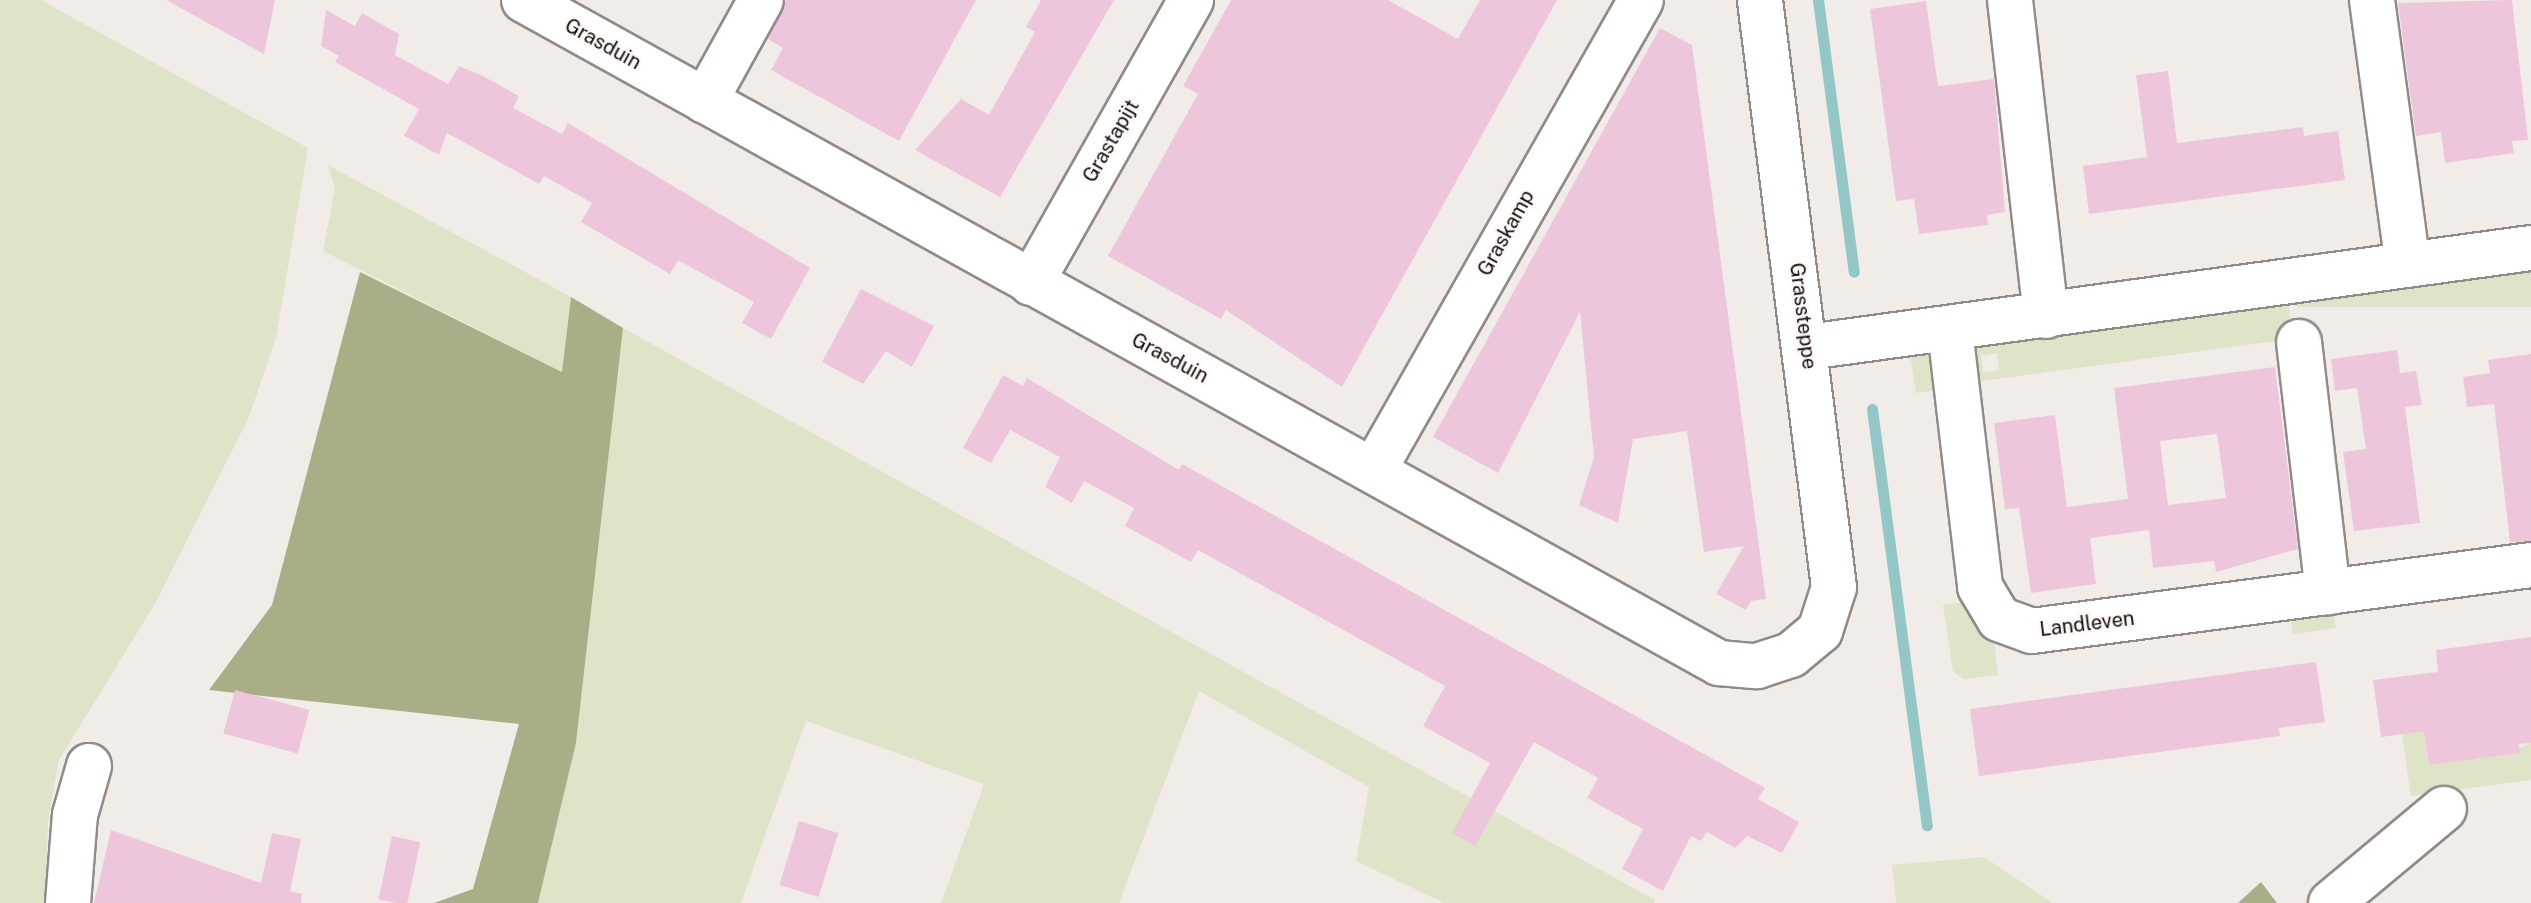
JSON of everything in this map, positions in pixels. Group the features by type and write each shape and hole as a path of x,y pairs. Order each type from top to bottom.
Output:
{"street":[{"name":"Grasduin","path":"524,0 1031,283 1375,468 1719,663 1757,666 1791,655 1820,631"},
{"path":"705,101 761,0"},
{"name":"Grastapijt","path":"1031,283 1191,0"},
{"name":"Graskamp","path":"1375,468 1641,0"},
{"name":"Grassteppe","path":"1760,0 1808,347 1834,587 1820,631"},
{"path":"2010,0 2046,316"},
{"path":"2372,0 2408,265"},
{"path":"1808,347 1950,330 2531,248"},
{"name":"Landleven","path":"1950,330 1980,587 1999,619 2032,631 2531,565"},
{"path":"2299,342 2328,592"},
{"path":"68,903 75,815 89,766"},
{"path":"2331,903 2444,809"}],"green space":[{"path":"0,0 41,0 308,148 276,338 249,417 156,602 59,760 48,821 45,903 0,903"},
{"path":"328,165 571,297 562,372 323,251 335,189"},
{"path":"2297,263 2531,263 2531,307 2297,307"},
{"path":"360,272 562,372 571,297 623,328 576,743 538,903 434,903 473,889 519,724 209,690 272,605"},
{"path":"2289,296 2290,339 1968,383 1970,357 1981,342","holes":["1997,353 1999,370 1983,372 1981,356"]},
{"path":"623,328 1655,900 1655,903 1444,903 1356,861 1369,787 1199,691 1119,903 941,903 984,784 806,721 741,903 538,903 576,743"},
{"path":"1909,348 1931,357 1943,389 1916,393"},
{"path":"1970,601 1993,633 1998,675 1964,679 1953,672 1943,605"},
{"path":"2332,604 2336,628 2293,634 2290,611"},
{"path":"2417,675 2429,765 2431,757 2479,759 2496,748 2499,757 2531,743 2531,780 2411,796 2393,678"},
{"path":"1984,857 2053,903 1896,903 1892,865"},
{"path":"2261,882 2277,903 2238,903"}],"building":[{"path":"166,0 275,0 264,54"},
{"path":"786,0 976,0 899,141 771,70 783,48 768,39"},
{"path":"1041,0 1114,0 1000,197 915,150 961,99 989,115 1035,32 1026,27"},
{"path":"1231,0 1388,0 1458,39 1480,0 1557,0 1342,387 1226,310 1221,319 1108,256 1198,94 1183,86"},
{"path":"2512,0 2528,140 2512,141 2514,153 2445,163 2441,132 2416,136 2398,3"},
{"path":"1926,1 1938,86 1994,79 2005,212 1987,215 1988,225 1919,234 1914,199 1896,201 1870,9"},
{"path":"326,10 355,26 362,13 399,34 395,55 448,84 459,66 483,76 519,96 513,108 562,134 568,123 810,268 771,339 742,323 754,302 678,260 670,274 581,222 592,203 544,176 539,184 447,133 439,155 404,136 419,109 335,62 339,56 321,46"},
{"path":"1660,28 1692,45 1766,599 1751,601 1746,610 1716,594 1744,546 1704,552 1687,431 1633,439 1618,523 1579,505 1594,457 1580,312 1498,473 1433,437"},
{"path":"2168,71 2177,143 2303,127 2304,136 2338,131 2345,180 2089,214 2083,166 2147,157 2136,75"},
{"path":"861,289 934,326 912,367 886,351 863,384 822,362"},
{"path":"2397,350 2400,373 2416,371 2422,405 2405,407 2420,523 2354,531 2343,452 2366,449 2357,388 2335,391 2331,359"},
{"path":"2531,354 2531,541 2510,542 2494,404 2467,407 2463,377 2490,373 2488,360"},
{"path":"2275,367 2298,549 2216,572 2214,561 2153,568 2149,530 2090,538 2096,584 2031,593 2019,508 2005,509 1994,423 2055,415 2067,507 2128,499 2114,388","holes":["2217,434 2226,498 2168,505 2160,441"]},
{"path":"1003,375 1023,386 1027,378 1179,470 1182,464 1765,788 1758,799 1799,822 1782,853 1747,836 1735,848 1707,832 1701,841 1691,836 1663,891 1622,869 1643,829 1587,798 1598,778 1534,742 1475,846 1452,833 1490,763 1423,726 1445,686 1198,550 1191,562 1125,526 1134,508 1084,481 1072,503 1045,487 1060,457 1010,430 991,463 963,448"},
{"path":"2531,637 2531,743 2519,744 2520,753 2429,765 2424,731 2381,737 2373,680 2438,672 2436,650"},
{"path":"2316,662 2325,722 2279,728 2280,736 1979,776 1970,709"},
{"path":"235,690 309,710 298,753 223,733"},
{"path":"799,821 838,833 819,897 779,885"},
{"path":"111,830 261,883 272,833 301,839 290,891 302,894 301,903 94,903"},
{"path":"392,836 420,842 407,903 378,900"}],"waterway":[{"path":"1818,0 1854,272"},
{"path":"1872,409 1927,825"}]}
